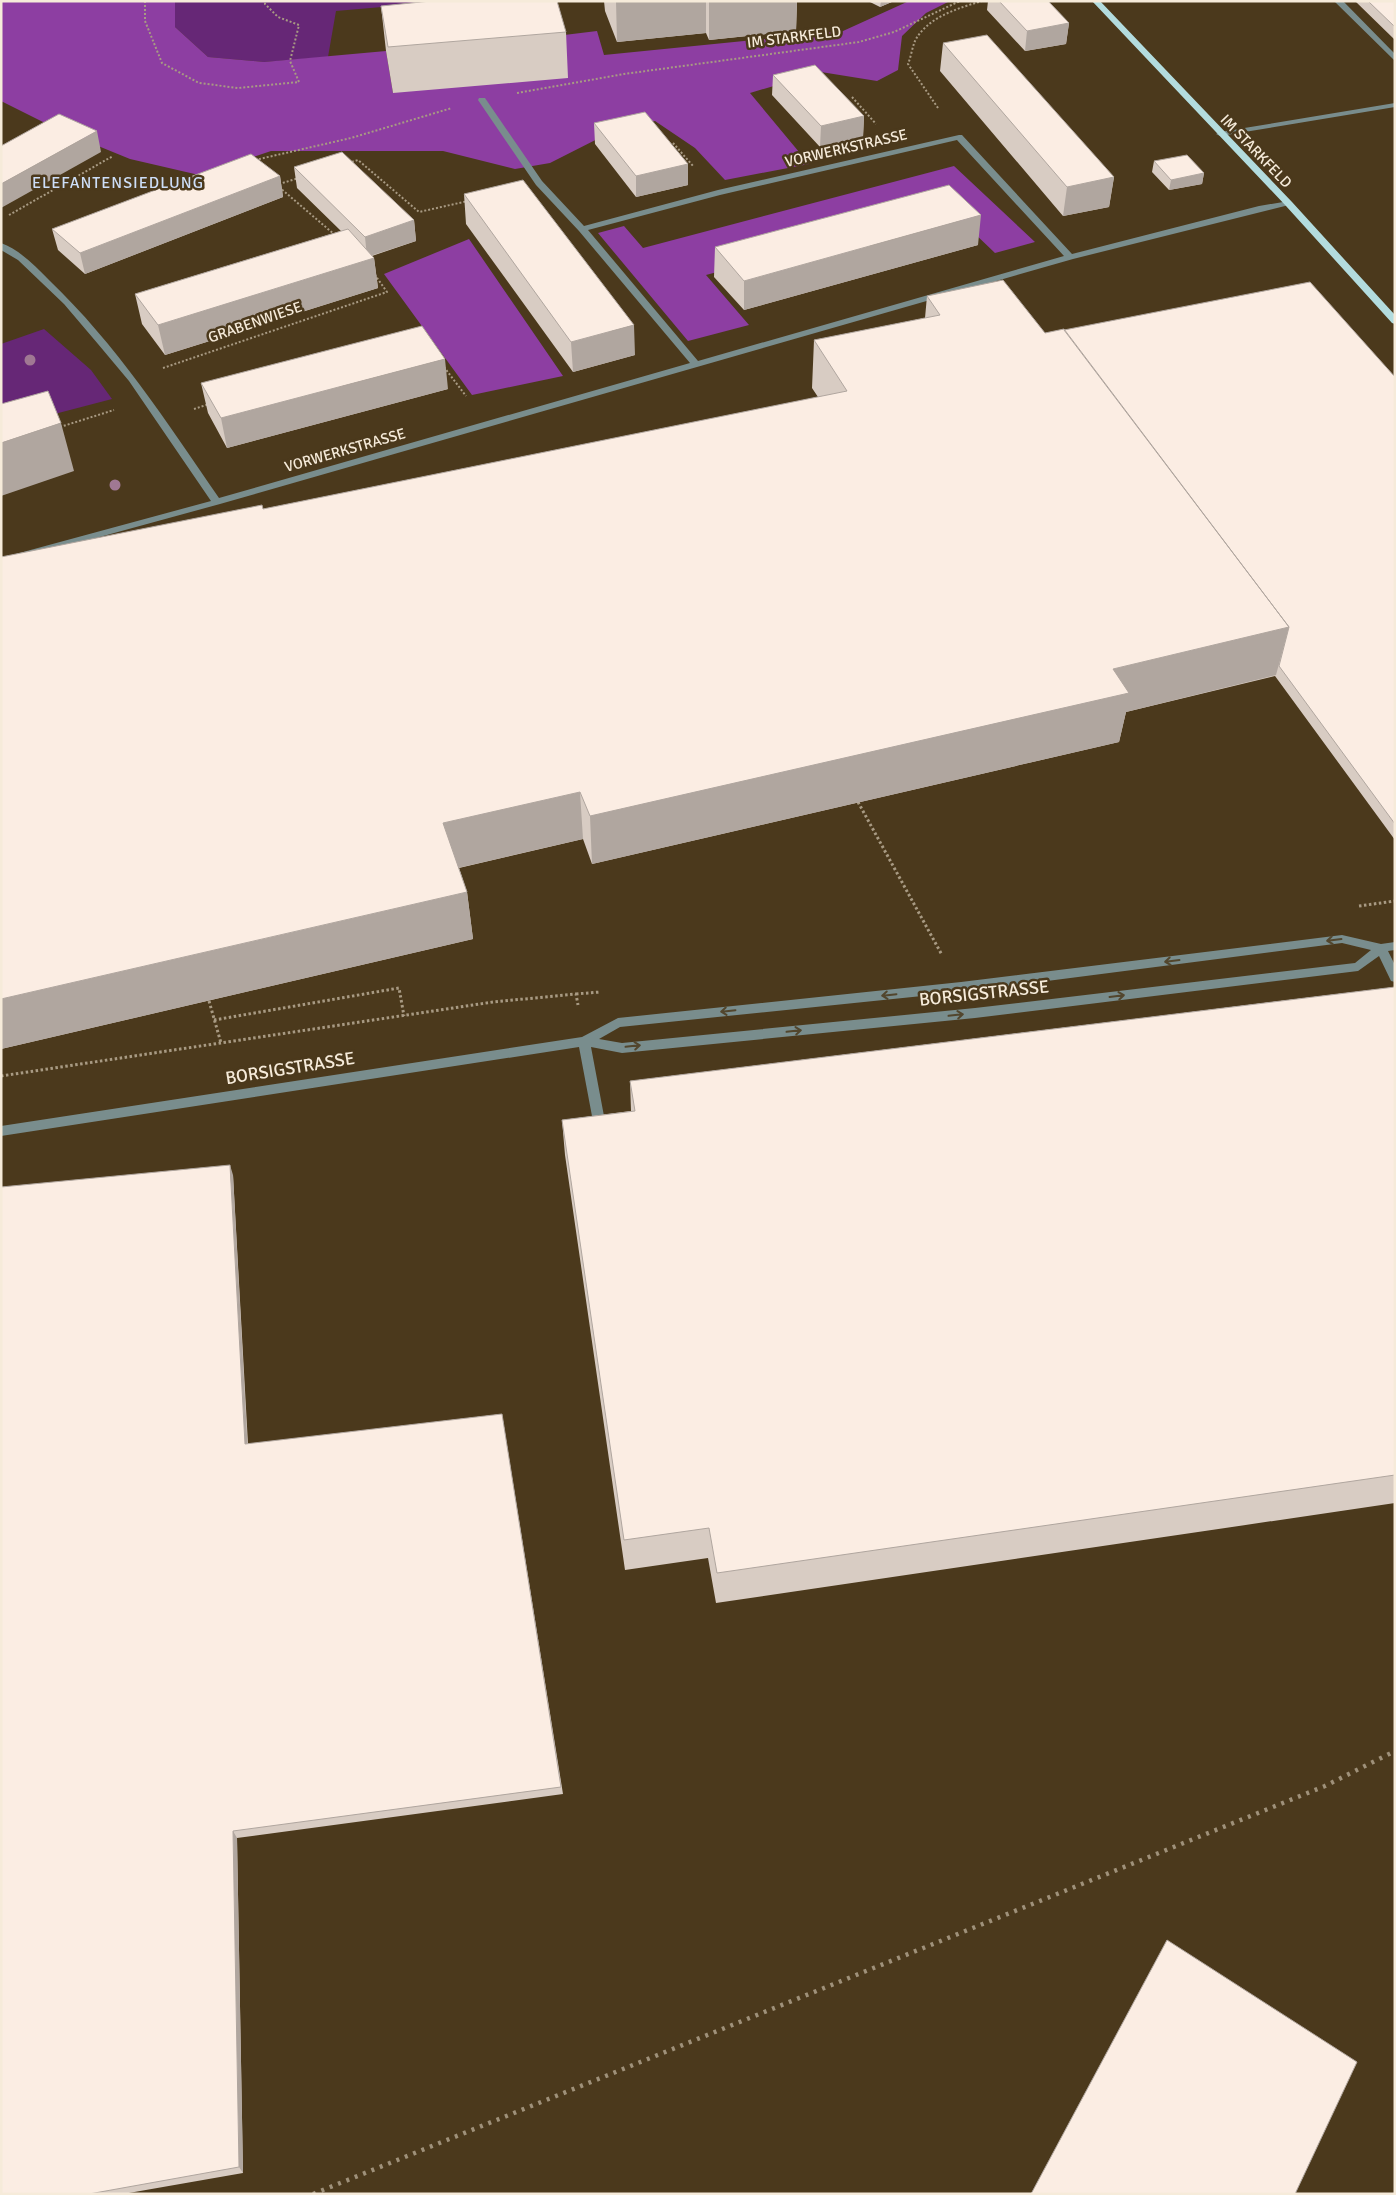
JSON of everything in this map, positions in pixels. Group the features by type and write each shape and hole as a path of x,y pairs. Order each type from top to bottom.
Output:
{"main road":[{"name":"IM STARKFELD","path":"1096,1 1220,134 1289,204 1395,321"}],"street":[{"path":"1338,1 1395,59"},
{"path":"482,100 539,183 582,229 696,366"},
{"path":"1220,134 1395,105"},
{"name":"VORWERKSTRASSE","path":"582,229 718,193 959,137 1070,258"},
{"name":"VORWERKSTRASSE","path":"1,561 217,502 1070,258 1259,209 1289,204"},
{"path":"1,246 21,258 67,302 132,379 217,502"},
{"name":"BORSIGSTRASSE","path":"1,1131 584,1041 618,1023 961,987 1342,939 1381,948 1395,946"},
{"path":"1381,948 1395,978"},
{"name":"BORSIGSTRASSE","path":"584,1041 622,1048 985,1012 1358,967 1381,948"},
{"path":"584,1041 603,1141"}],"path":[{"path":"145,1 145,21 162,63 198,83 238,88 299,82 290,61 299,24 278,16 265,4 265,1"},
{"name":"IM STARKFELD","path":"255,160 351,138 482,100 624,74 859,42 894,32 960,1"},
{"path":"921,86 908,64 916,39 935,19 959,7 982,1"},
{"path":"1,219 113,156"},
{"path":"340,166 358,160 419,212 474,199"},
{"path":"304,176 276,185 342,241"},
{"name":"GRABENWIESE","path":"132,379 387,292 370,268"},
{"path":"444,366 472,403"},
{"path":"59,427 146,399"},
{"path":"160,421 218,401"},
{"path":"858,802 961,987"},
{"path":"214,1020 399,988 404,1016"},
{"path":"1,1076 493,1002 576,994 584,1041"},
{"path":"209,1001 220,1043"}],"shaded area":[{"path":"1,1 175,1 175,27 208,57 264,62 386,51 393,93 556,36 597,31 604,55 843,31 909,1 950,1 926,13 902,36 898,70 877,81 821,72 750,93 809,164 725,180 695,148 655,121 623,126 550,163 515,169 443,151 271,151 199,175 130,159 59,130 1,101"},
{"path":"175,1 451,1 336,11 328,57 264,62 208,57 175,27"},
{"path":"954,166 1035,242 995,253 949,209 706,275 749,325 688,341 598,233 624,226 643,248"},
{"path":"469,239 563,376 472,395 384,274"},
{"path":"44,329 91,370 112,399 1,428 1,344"}],"building":[{"path":"431,1 557,1 566,32 388,47 381,6"},
{"path":"999,1 1048,1 1069,23 1027,31"},
{"path":"1368,1 1395,1 1395,27"},
{"path":"987,35 1114,177 1067,187 943,43"},
{"path":"815,65 864,116 821,126 773,75"},
{"path":"645,112 688,164 636,176 594,123"},
{"path":"59,114 97,131 1,184 1,146"},
{"path":"342,152 414,220 365,237 294,167"},
{"path":"251,154 280,176 80,253 52,229"},
{"path":"1187,155 1204,173 1171,180 1154,161"},
{"path":"523,180 634,325 571,342 464,194"},
{"path":"949,185 981,215 744,281 715,247"},
{"path":"348,229 374,258 158,325 135,294"},
{"path":"1003,280 1045,333 1064,329 1289,627 1113,669 1129,693 590,816 580,792 443,823 467,892 1,999 1,557 262,505 263,509 847,391 814,340 940,315 927,296"},
{"path":"1310,282 1395,377 1395,824 1279,666 1289,627 1064,330"},
{"path":"422,326 445,359 221,418 201,383"},
{"path":"48,391 61,423 1,443 1,404"},
{"path":"1395,987 1395,1475 717,1573 709,1528 624,1540 562,1120 635,1111 630,1081"},
{"path":"230,1165 245,1444 502,1414 561,1787 233,1831 239,2167 89,2194 1,2194 1,1187"},
{"path":"1167,1940 1357,2062 1295,2194 1031,2194"}],"railway":[{"path":"313,2194 1325,1786 1395,1751"}],"district":[{"name":"ELEFANTENSIEDLUNG","path":"118,183"}]}
